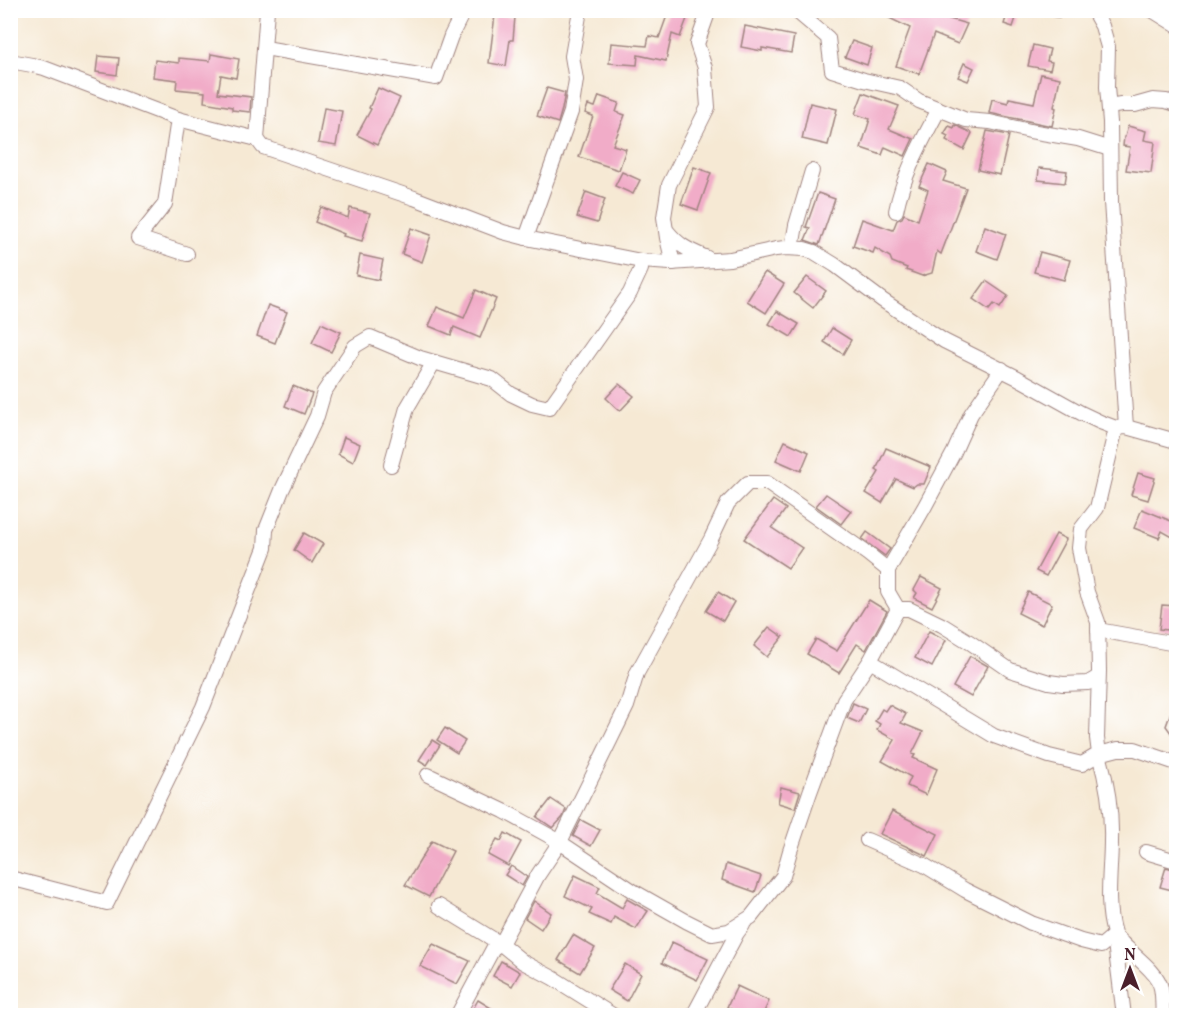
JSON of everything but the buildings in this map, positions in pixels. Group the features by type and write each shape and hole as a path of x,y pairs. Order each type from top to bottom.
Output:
{"street":[{"path":"257,139 267,10"},
{"path":"265,48 436,78 451,36 464,10"},
{"path":"526,238 571,112 576,80 572,56 580,10"},
{"path":"673,263 664,217 669,185 708,107 705,68 697,44 709,10"},
{"path":"795,10 828,38 832,70 900,88 919,101 966,120 990,122 1078,139 1110,149"},
{"path":"1057,10 1064,10"},
{"path":"1094,10 1102,26 1108,47 1111,202 1121,428 1096,508 1081,530 1080,548 1087,592 1098,622 1096,738 1109,804 1112,839 1109,875 1110,911 1124,1016"},
{"path":"1152,10 1176,25"},
{"path":"10,61 44,69 178,119 257,139 263,147 526,238 641,261 673,263 730,259 776,249 804,249 823,257 938,337 1081,413 1121,428 1176,441"},
{"path":"1109,107 1135,105 1153,100 1176,104"},
{"path":"896,211 899,195 915,157 939,109"},
{"path":"178,119 165,204 138,238 187,254"},
{"path":"792,248 796,225 812,171"},
{"path":"666,229 677,243 709,259"},
{"path":"10,878 107,903 202,707 265,548 266,530 317,416 324,392 355,346 370,337 420,358 492,379 511,394 532,405 549,408 630,293 641,269 641,261"},
{"path":"391,465 407,408 434,362"},
{"path":"898,609 888,592 888,570 954,452 971,414 1002,369"},
{"path":"457,1016 494,947 501,944 538,875 561,842 627,706 637,673 711,539 728,503 748,483 767,483 888,570"},
{"path":"428,775 504,811 561,842 633,891 712,934 729,931 752,917 783,876 810,792 844,700 870,661 898,609"},
{"path":"898,609 909,609 942,625 1010,670 1063,684 1088,683 1098,676"},
{"path":"1098,630 1176,644"},
{"path":"870,661 994,736 1049,756 1082,764 1099,754 1118,749 1134,749 1176,763"},
{"path":"867,840 924,866 965,890 1031,923 1101,946 1114,935"},
{"path":"1146,852 1176,861"},
{"path":"439,906 501,944 522,962 615,1016"},
{"path":"693,1016 737,933 747,920"},
{"path":"1114,935 1150,969 1161,986 1163,1016"}]}
